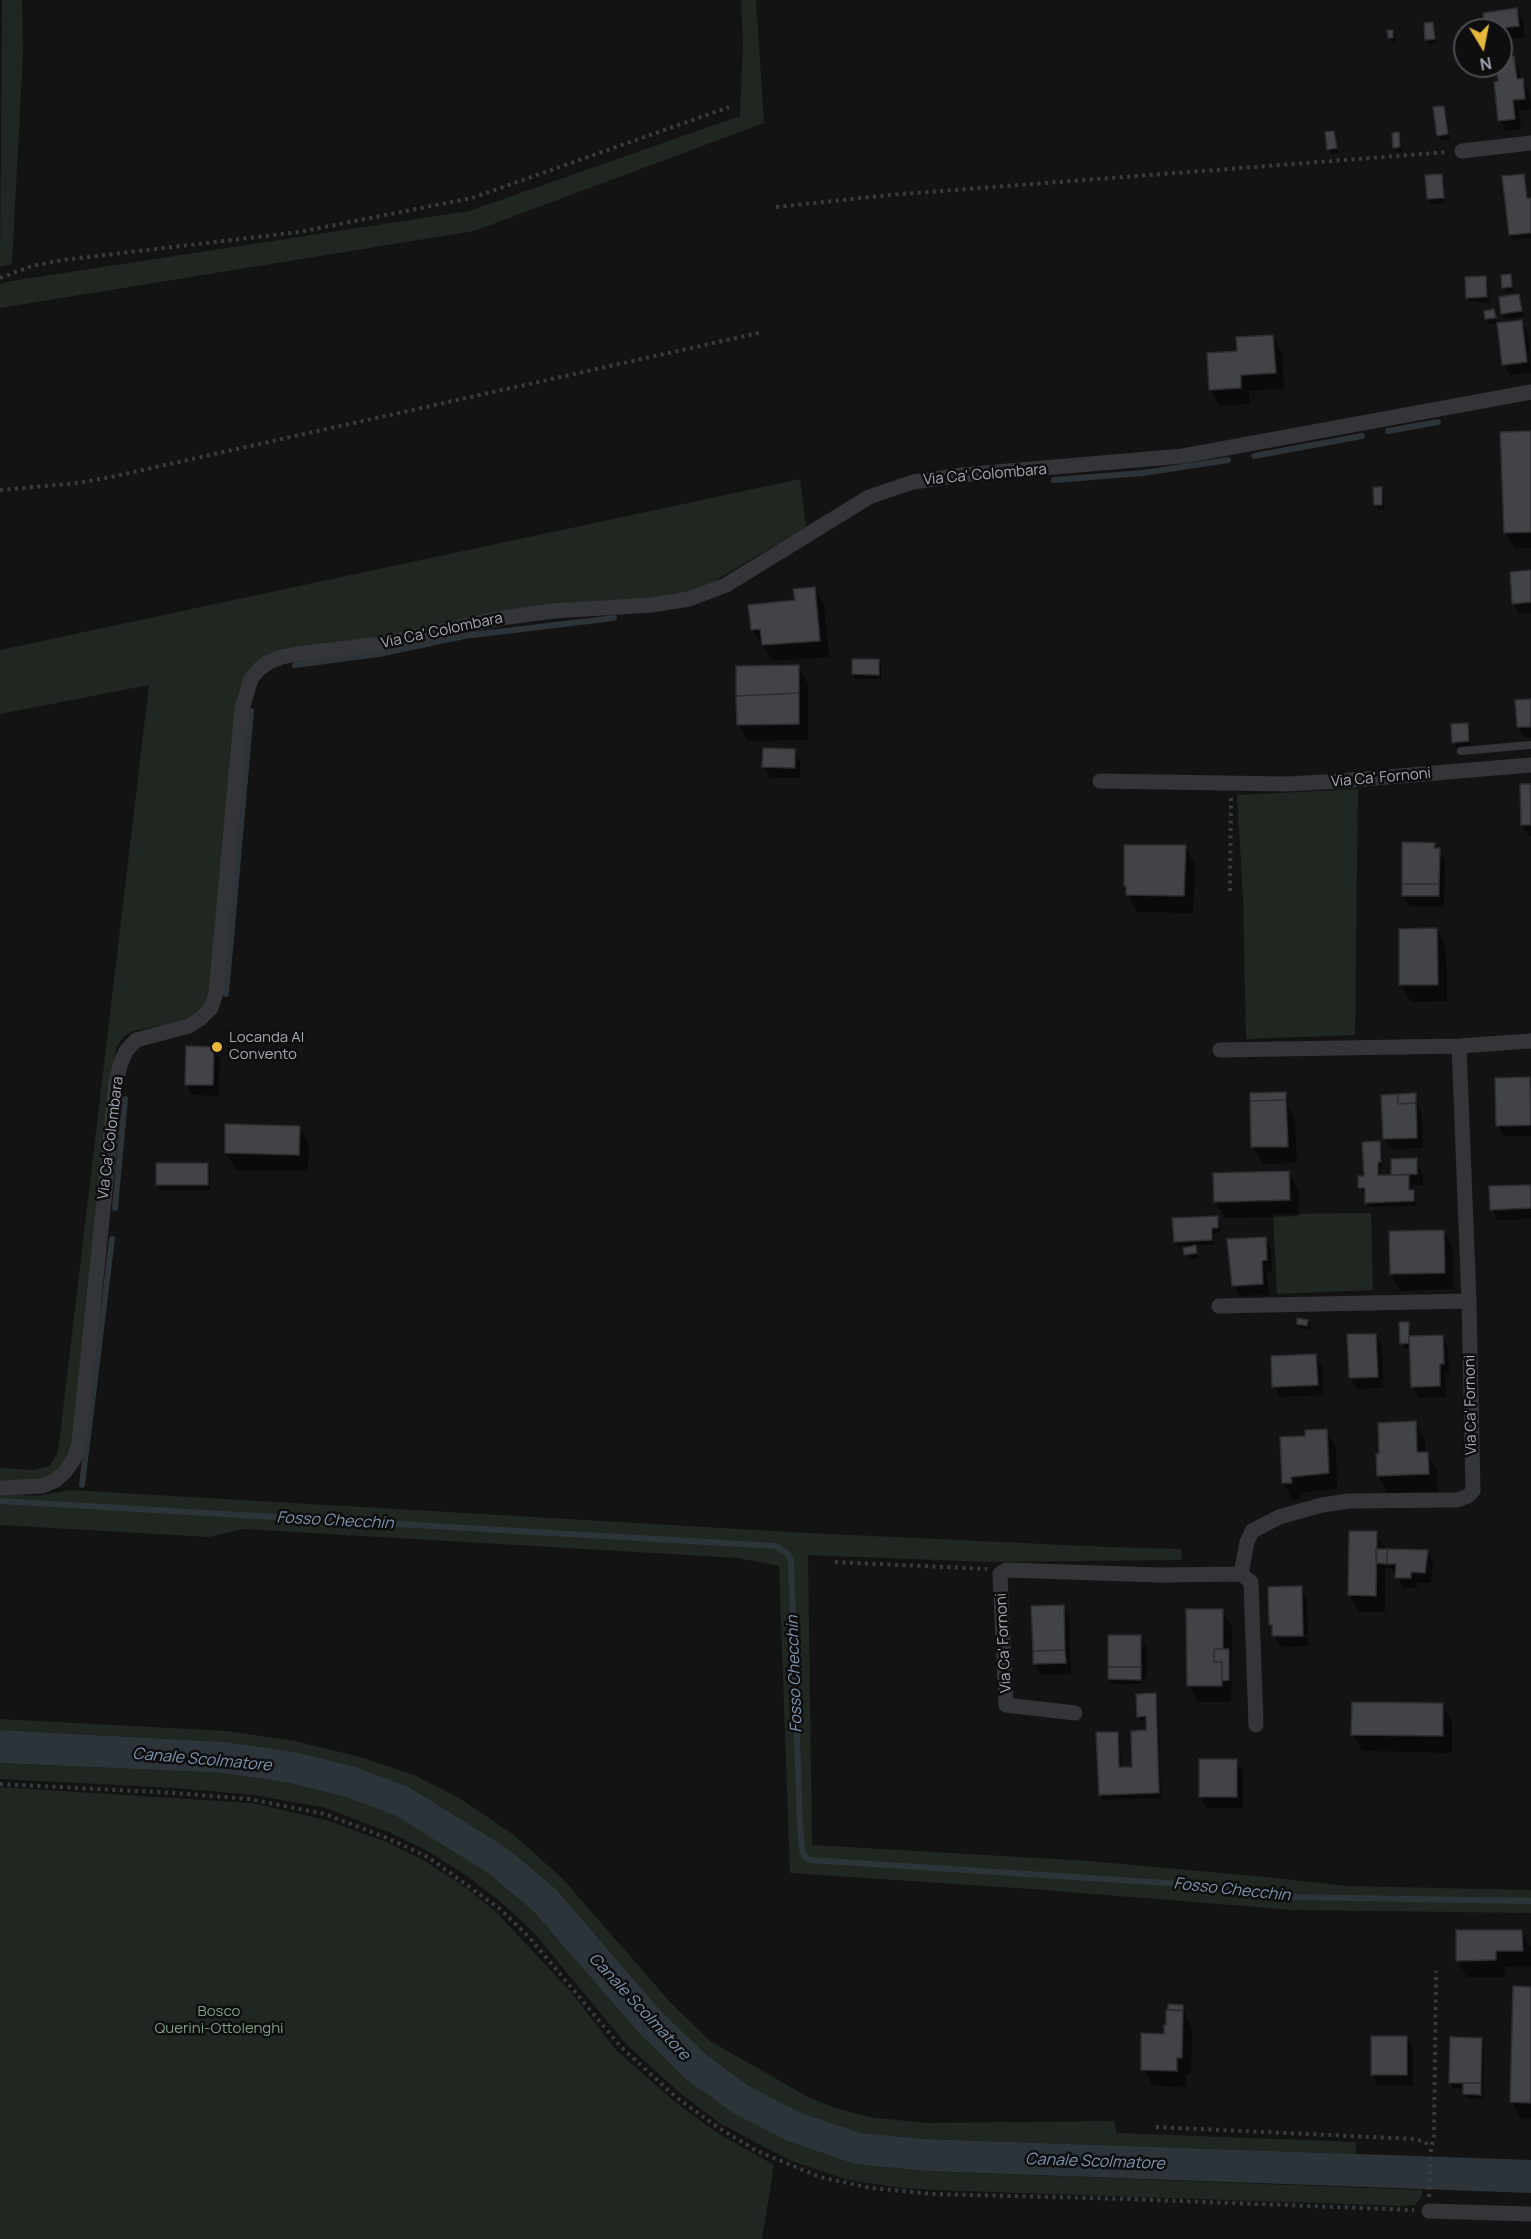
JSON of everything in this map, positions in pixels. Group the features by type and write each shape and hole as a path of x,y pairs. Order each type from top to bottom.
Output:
{"street":[{"path":"1462,151 1531,143"},
{"name":"Via Ca' Colombara","path":"0,1488 42,1486 56,1480 74,1459 79,1443 116,1084 120,1065 126,1051 136,1040 189,1026 211,1008 216,993 242,709 251,679 268,662 298,654 381,644 502,618 644,606 689,598 726,585 869,497 913,482 945,476 1183,456 1531,392"},
{"name":"Via Ca' Fornoni","path":"1100,781 1231,784 1340,781 1531,765"},
{"path":"1220,1050 1459,1046 1531,1041"},
{"name":"Via Ca' Fornoni","path":"1075,1713 1006,1705 1000,1574 1006,1570 1160,1575 1241,1574 1247,1542 1252,1531 1279,1517 1322,1505 1349,1501 1457,1500 1468,1496 1473,1491 1469,1301 1459,1046"},
{"path":"1219,1306 1469,1301"},
{"path":"1241,1574 1251,1582 1256,1725"},
{"path":"1429,2211 1531,2214"}],"lane":[{"path":"1461,751 1531,745"}],"path":[{"path":"0,278 32,266 63,260 299,232 472,198 729,107"},
{"path":"776,207 890,195 1462,151"},
{"path":"0,490 78,483 111,477 763,332"},
{"path":"1230,891 1231,784"},
{"path":"835,1562 1006,1570"},
{"path":"0,1784 249,1799 325,1814 428,1857 500,1909 529,1937 621,2047 677,2097 719,2128 757,2151 820,2177 863,2187 933,2194 1400,2210"},
{"path":"1429,2194 1431,2148 1434,2136 1436,1971"},
{"path":"1156,2127 1415,2139 1425,2142 1431,2148"}],"green space":[{"path":"2,0 22,0 23,53 12,264 0,267"},
{"path":"741,0 756,0 764,123 474,231 0,308 0,284 11,281 469,211 740,116 743,43"},
{"path":"800,479 806,527 704,587 686,593 418,631 262,658 252,665 245,676 236,709 213,978 205,1004 190,1017 177,1022 133,1031 117,1046 110,1082 73,1443 63,1466 45,1479 0,1481 0,1468 34,1470 50,1466 58,1452 149,685 0,714 0,650"},
{"path":"1358,789 1355,1035 1246,1039 1243,898 1237,795"},
{"path":"1371,1213 1373,1290 1277,1294 1273,1214"},
{"path":"70,1490 808,1533 1181,1549 1182,1560 985,1562 808,1555 812,1845 1089,1861 1347,1886 1531,1890 1531,1913 1294,1910 790,1873 779,1566 738,1558 244,1529 209,1537 0,1525 0,1494 36,1496"},
{"path":"0,1719 226,1731 295,1741 360,1757 414,1775 461,1799 515,1836 563,1879 669,2001 710,2041 808,2097 835,2108 869,2117 925,2123 1114,2121 1117,2133 1356,2142 1356,2154 926,2139 861,2133 802,2113 749,2086 707,2055 662,2012 555,1888 507,1848 409,1787 356,1767 295,1752 227,1742 0,1730"},
{"path":"0,1763 224,1773 289,1783 346,1797 396,1816 489,1873 533,1911 639,2033 790,2142 854,2164 925,2171 1422,2190 1422,2197 1415,2205 1403,2206 932,2190 848,2180 791,2161 721,2124 681,2094 626,2044 535,1934 502,1903 467,1876 431,1853 391,1833 326,1808 253,1795 176,1788 0,1779"},
{"name":"Bosco Querini-Ottolenghi","path":"0,1787 252,1803 326,1820 387,1842 425,1861 462,1885 495,1911 570,1991 616,2050 674,2101 716,2132 774,2165 762,2239 0,2239"}],"water":[{"name":"Canale Scolmatore","path":"0,1730 227,1742 295,1752 356,1767 409,1787 507,1848 555,1888 662,2012 707,2055 749,2086 802,2113 861,2133 926,2139 1531,2160 1531,2193 925,2171 854,2164 790,2142 733,2113 686,2079 639,2033 533,1911 488,1873 396,1816 346,1797 289,1783 224,1773 0,1763"}],"building":[{"path":"1517,8 1519,26 1513,27 1513,18 1484,18 1483,13"},
{"path":"1433,22 1435,39 1425,40 1424,23"},
{"path":"1387,30 1393,30 1393,38 1388,38"},
{"path":"1513,56 1517,79 1523,78 1525,99 1513,100 1515,119 1498,121 1494,82 1498,81 1498,78 1513,78"},
{"path":"1444,106 1448,134 1437,136 1433,107"},
{"path":"1334,131 1337,148 1327,150 1325,132"},
{"path":"1399,132 1400,147 1393,148 1392,133"},
{"path":"1442,174 1444,198 1427,199 1425,175"},
{"path":"1524,174 1527,198 1531,198 1531,233 1509,235 1502,176"},
{"path":"1511,274 1512,287 1502,288 1501,275"},
{"path":"1486,276 1487,297 1466,298 1465,277"},
{"path":"1519,294 1522,311 1501,314 1499,297"},
{"path":"1494,309 1496,318 1485,319 1484,311"},
{"path":"1522,320 1527,362 1502,365 1497,323"},
{"path":"1273,335 1276,373 1241,375 1241,388 1209,390 1207,353 1237,351 1236,337"},
{"path":"1531,431 1531,532 1504,533 1500,432"},
{"path":"1373,487 1382,487 1382,505 1374,505"},
{"path":"1531,570 1531,602 1512,604 1510,572"},
{"path":"815,587 820,641 762,645 760,629 751,630 748,605 795,600 793,589"},
{"path":"852,659 879,659 879,675 852,674"},
{"path":"799,665 799,693 736,696 736,666"},
{"path":"799,693 799,724 737,725 736,696"},
{"path":"1531,699 1531,727 1517,727 1515,700"},
{"path":"1468,723 1469,741 1452,743 1451,724"},
{"path":"763,748 795,749 795,768 762,767"},
{"path":"1520,784 1531,784 1531,825 1521,825"},
{"path":"1402,842 1435,843 1434,848 1440,848 1439,884 1402,884"},
{"path":"1124,845 1186,845 1184,896 1126,895"},
{"path":"1402,884 1439,884 1439,896 1402,896"},
{"path":"1437,928 1438,985 1399,985 1399,929"},
{"path":"186,1046 214,1047 213,1085 185,1085"},
{"path":"1530,1077 1531,1125 1496,1126 1495,1078"},
{"path":"1286,1092 1286,1100 1250,1101 1250,1093"},
{"path":"1416,1093 1416,1103 1398,1104 1398,1094"},
{"path":"1398,1094 1398,1104 1416,1103 1417,1138 1383,1139 1381,1095"},
{"path":"1286,1100 1288,1147 1251,1147 1250,1101"},
{"path":"225,1124 300,1126 299,1155 225,1153"},
{"path":"1380,1141 1381,1162 1378,1162 1378,1175 1409,1175 1409,1190 1414,1190 1414,1201 1365,1203 1365,1188 1358,1188 1358,1176 1364,1176 1362,1142"},
{"path":"1417,1158 1417,1174 1391,1175 1391,1159"},
{"path":"156,1163 208,1163 208,1185 156,1185"},
{"path":"1289,1171 1290,1200 1214,1202 1213,1173"},
{"path":"1531,1185 1531,1208 1490,1210 1489,1186"},
{"path":"1218,1216 1218,1228 1212,1228 1212,1240 1174,1242 1172,1218"},
{"path":"1444,1230 1445,1273 1390,1274 1389,1231"},
{"path":"1266,1237 1267,1260 1262,1261 1263,1284 1232,1286 1227,1239"},
{"path":"1196,1245 1197,1253 1184,1255 1183,1248"},
{"path":"1297,1318 1308,1320 1307,1326 1297,1324"},
{"path":"1399,1322 1409,1322 1409,1343 1400,1344"},
{"path":"1347,1334 1376,1334 1378,1377 1349,1378"},
{"path":"1443,1335 1444,1364 1440,1364 1440,1386 1411,1387 1409,1336"},
{"path":"1316,1354 1318,1385 1272,1387 1271,1356"},
{"path":"1416,1421 1417,1452 1428,1452 1429,1474 1377,1476 1378,1423"},
{"path":"1327,1429 1329,1473 1291,1477 1292,1483 1282,1483 1280,1437 1305,1436 1305,1430"},
{"path":"1349,1531 1377,1531 1376,1596 1348,1595"},
{"path":"1376,1549 1387,1549 1387,1564 1376,1563"},
{"path":"1387,1549 1428,1550 1425,1573 1411,1572 1411,1578 1395,1578 1396,1564 1387,1564"},
{"path":"1302,1586 1303,1636 1272,1636 1272,1625 1269,1625 1268,1587"},
{"path":"1064,1605 1065,1650 1033,1651 1031,1606"},
{"path":"1186,1609 1223,1609 1223,1649 1214,1649 1214,1662 1222,1662 1222,1686 1187,1686"},
{"path":"1108,1635 1141,1635 1141,1667 1108,1667"},
{"path":"1214,1649 1229,1649 1229,1680 1222,1681 1222,1662 1214,1662"},
{"path":"1065,1650 1066,1663 1033,1664 1033,1651"},
{"path":"1108,1667 1141,1667 1141,1680 1108,1679"},
{"path":"1156,1693 1159,1793 1099,1795 1096,1732 1118,1732 1119,1767 1132,1767 1131,1731 1146,1730 1146,1716 1137,1717 1136,1694"},
{"path":"1352,1702 1443,1703 1443,1736 1351,1735"},
{"path":"1199,1759 1237,1759 1237,1797 1199,1797"},
{"path":"1456,1930 1522,1930 1523,1951 1496,1951 1496,1960 1456,1961"},
{"path":"1513,1986 1531,1987 1531,2103 1510,2102"},
{"path":"1168,2004 1183,2005 1183,2010 1168,2010"},
{"path":"1166,2010 1183,2011 1182,2058 1177,2058 1177,2071 1141,2070 1141,2033 1164,2034"},
{"path":"1371,2036 1407,2036 1407,2075 1371,2075"},
{"path":"1450,2037 1482,2038 1481,2083 1449,2083"},
{"path":"1463,2083 1481,2083 1481,2095 1463,2094"}],"waterway":[{"path":"1388,431 1438,422"},
{"path":"1254,456 1362,436"},
{"path":"1054,480 1143,473 1228,460"},
{"path":"295,665 379,654 464,636 614,618"},
{"path":"226,994 251,711"},
{"path":"115,1208 125,1099"},
{"path":"82,1485 112,1239"},
{"name":"Fosso Checchin","path":"0,1501 776,1546 787,1553 791,1560 800,1826 804,1856 810,1860 1168,1883 1292,1897 1531,1901"}],"place":[{"name":"Locanda Al Convento","path":"217,1047"}]}
